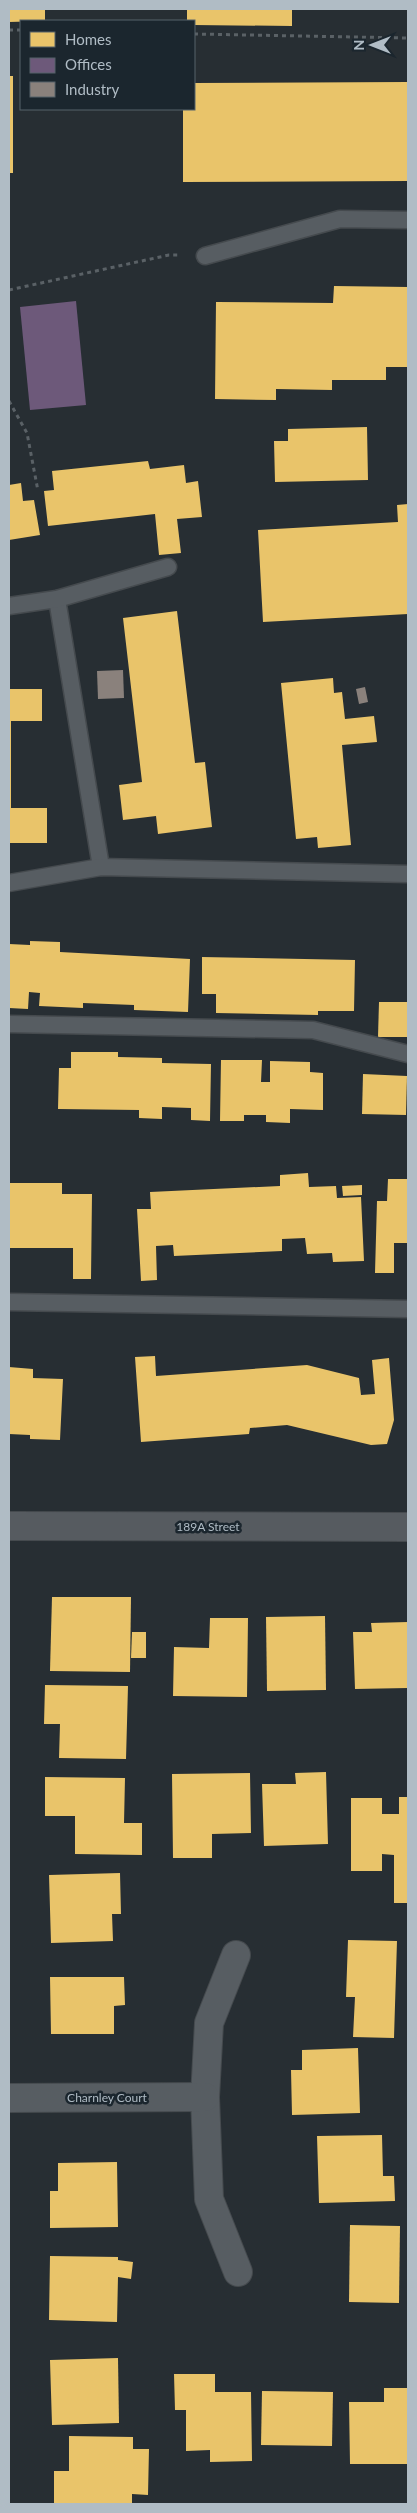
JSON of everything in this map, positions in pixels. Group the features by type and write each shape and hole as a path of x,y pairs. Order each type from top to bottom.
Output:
{"street":[{"name":"189A Street","path":"9,1526 408,1527"},
{"path":"236,1955 208,2023 205,2097 209,2199 238,2272"},
{"name":"Charnley Court","path":"9,2098 205,2097"}],"lane":[{"path":"205,256 340,219 408,220"},
{"path":"9,606 57,599 168,567"},
{"path":"57,599 101,867"},
{"path":"9,883 101,867 408,874"},
{"path":"9,1024 313,1030 408,1054"},
{"path":"9,1302 408,1309"}],"path":[{"path":"195,34 408,38"},
{"path":"9,290 169,254 205,256"},
{"path":"9,401 27,433 38,491"}],"building: Homes":[{"path":"9,9 45,9 45,20 9,22"},
{"path":"187,9 292,9 292,26 195,25 195,20 187,20"},
{"path":"9,76 13,76 13,173 9,173"},
{"path":"408,82 408,181 183,182 183,110 195,110 195,83"},
{"path":"334,286 408,287 408,367 386,367 386,380 332,380 332,390 276,389 276,400 215,399 216,302 333,303"},
{"path":"367,427 368,480 275,482 274,441 288,441 288,429"},
{"path":"148,461 150,469 184,465 186,483 198,481 202,517 177,519 181,553 159,555 155,514 48,526 44,491 54,490 52,471"},
{"path":"21,483 23,501 34,500 40,535 9,540 9,485"},
{"path":"408,504 408,614 263,622 258,530 398,522 397,505"},
{"path":"177,611 195,763 205,762 212,827 158,834 156,816 123,820 119,785 142,782 123,618"},
{"path":"333,678 334,693 342,692 345,719 374,716 377,742 342,745 351,845 318,848 317,837 296,839 281,683"},
{"path":"9,689 42,689 42,721 11,721 11,808 47,808 47,843 9,843"},
{"path":"30,941 60,942 60,952 190,959 188,1012 134,1010 134,1005 83,1003 83,1008 39,1006 40,993 29,992 28,1009 9,1008 9,944 30,945"},
{"path":"202,957 355,960 354,1011 318,1011 318,1015 216,1013 216,994 202,994"},
{"path":"379,1002 408,1002 408,1037 378,1037"},
{"path":"71,1052 118,1052 118,1057 162,1058 162,1063 211,1064 210,1121 191,1120 191,1108 162,1107 162,1119 139,1118 139,1110 58,1109 59,1068 71,1068"},
{"path":"221,1060 262,1060 261,1082 270,1082 270,1061 310,1062 310,1072 323,1073 323,1110 290,1109 290,1123 266,1122 266,1115 244,1115 244,1121 220,1121"},
{"path":"363,1074 407,1076 406,1115 362,1114"},
{"path":"308,1173 309,1187 336,1186 337,1198 361,1197 364,1261 333,1262 332,1253 307,1254 305,1238 282,1239 282,1251 174,1256 173,1245 156,1246 157,1280 141,1281 137,1209 151,1209 150,1192 280,1186 280,1175"},
{"path":"388,1179 408,1179 408,1243 394,1243 394,1273 375,1273 377,1201 387,1201"},
{"path":"9,1183 62,1183 62,1194 92,1194 91,1279 73,1279 73,1248 9,1248"},
{"path":"362,1185 362,1195 343,1196 342,1186"},
{"path":"155,1356 156,1376 307,1365 359,1378 361,1395 375,1394 372,1360 389,1358 394,1420 387,1444 371,1445 287,1425 250,1428 249,1434 141,1442 135,1357"},
{"path":"9,1367 33,1369 33,1378 63,1379 60,1440 30,1439 30,1435 9,1434"},
{"path":"52,1597 131,1597 130,1672 50,1671"},
{"path":"325,1616 326,1690 267,1691 266,1617"},
{"path":"210,1618 248,1618 247,1697 173,1696 174,1647 209,1648"},
{"path":"408,1622 408,1688 355,1689 353,1632 372,1632 371,1623"},
{"path":"132,1632 146,1632 146,1658 131,1658"},
{"path":"45,1685 128,1686 126,1759 59,1758 60,1724 44,1724"},
{"path":"326,1772 328,1844 264,1846 262,1784 296,1784 295,1773"},
{"path":"250,1773 251,1833 212,1834 212,1858 173,1858 172,1774"},
{"path":"45,1777 125,1778 124,1823 142,1823 142,1855 75,1854 75,1816 45,1816"},
{"path":"399,1797 408,1797 408,1903 394,1903 394,1855 382,1854 382,1871 351,1871 351,1798 382,1798 382,1814 399,1814"},
{"path":"120,1873 121,1914 112,1914 113,1941 51,1943 49,1875"},
{"path":"348,1940 397,1941 394,2038 353,2037 355,1997 346,1997"},
{"path":"50,1977 124,1977 125,2005 114,2006 114,2034 51,2034"},
{"path":"358,2048 360,2113 292,2115 291,2070 302,2070 302,2050"},
{"path":"382,2135 383,2176 394,2176 395,2201 319,2203 317,2136"},
{"path":"117,2162 118,2227 50,2228 50,2191 58,2191 58,2163"},
{"path":"350,2225 400,2226 399,2303 349,2302"},
{"path":"50,2256 118,2257 118,2260 133,2262 131,2279 118,2277 117,2322 49,2320"},
{"path":"118,2358 119,2423 52,2425 50,2360"},
{"path":"174,2374 215,2374 215,2392 251,2392 252,2461 210,2462 210,2450 186,2451 186,2410 175,2410"},
{"path":"384,2388 408,2388 408,2464 350,2464 349,2402 384,2402"},
{"path":"262,2391 333,2392 332,2446 261,2445"},
{"path":"69,2436 133,2437 133,2449 149,2449 148,2495 132,2494 132,2504 54,2504 54,2471 69,2471"}],"building: Offices":[{"path":"76,301 86,405 30,410 20,307"}],"building: Industry":[{"path":"123,670 124,698 98,699 97,671"},
{"path":"365,687 368,702 359,704 356,689"}]}
